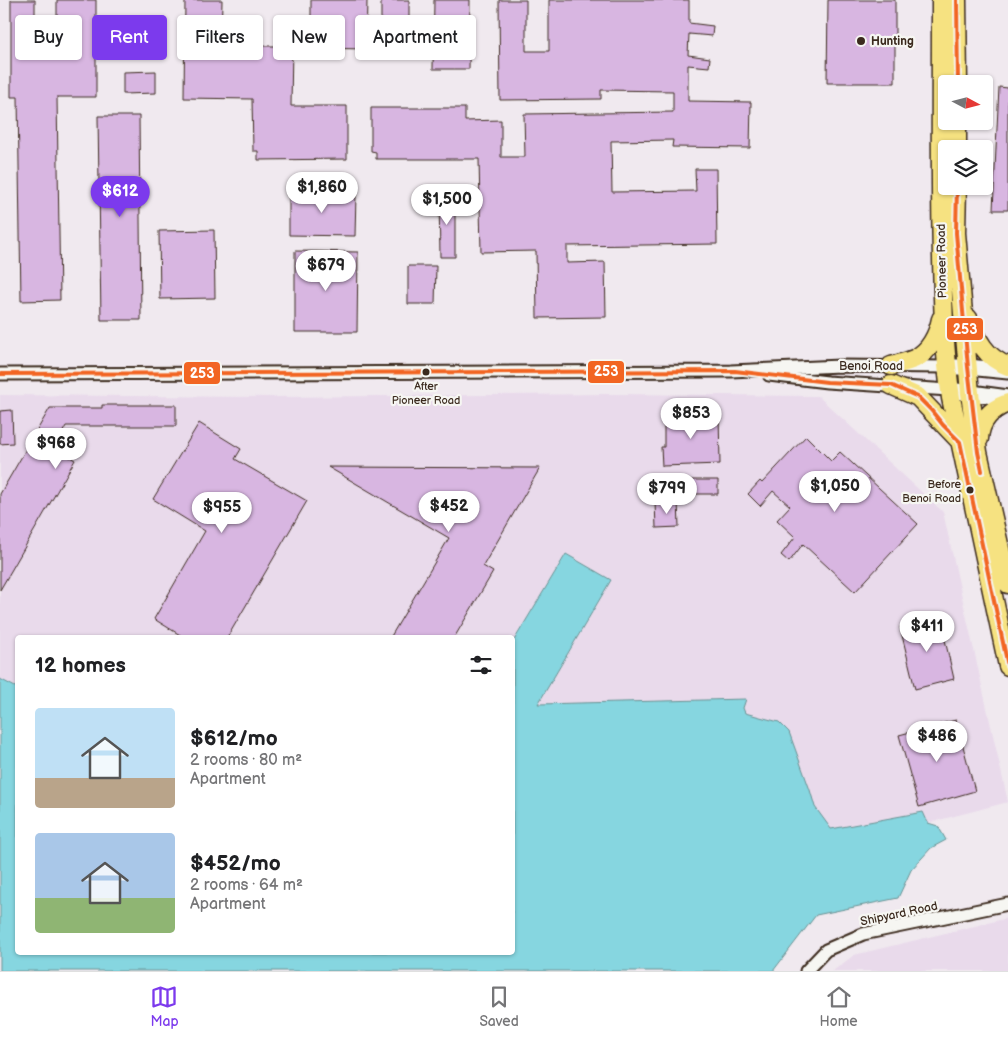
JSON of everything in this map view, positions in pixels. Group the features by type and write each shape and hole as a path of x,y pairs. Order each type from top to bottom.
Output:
{"main road":[{"name":"Pioneer Road","path":"941,0 941,220 943,306 949,390 1008,666"},
{"path":"957,0 958,75"},
{"name":"Pioneer Road","path":"957,195 956,233 970,392 978,452 1008,584"},
{"path":"891,366 916,358 928,348 939,328 943,306"},
{"path":"963,306 982,346 998,362 1008,366"},
{"name":"Benoi Road","path":"947,367 968,367 1008,372"},
{"path":"891,385 918,398 960,442"},
{"name":"Benoi Road","path":"949,390 1008,398"},
{"path":"978,452 979,432 982,424 990,413 1008,403"}],"street":[{"name":"Benoi Road","path":"0,374 735,371 840,366 947,367"},
{"name":"Benoi Road","path":"735,371 827,382 949,390"},
{"name":"Shipyard Road","path":"806,971 826,950 863,934 1008,904"}],"shaded area":[{"path":"611,394 818,396 943,512 1008,802 928,823 922,812 831,830 815,807 779,722 745,713 743,708 746,699 538,704 611,580 566,554 515,639 515,635 15,635 15,687 0,679 0,395 274,397"},
{"path":"1008,918 1008,971 833,971 854,955"}],"water":[{"path":"566,554 611,580 538,704 746,699 743,708 745,713 779,722 789,732 815,807 831,829 923,812 928,823 938,826 946,840 931,848 911,870 898,898 816,915 773,971 0,971 0,679 15,687 15,955 515,955 515,639"}],"building":[{"path":"11,0 35,0 35,15 15,15 15,60 82,60 82,15 57,15 57,0 96,0 96,15 92,15 92,60 96,60 96,97 57,97 60,300 21,301 18,97 11,97"},
{"path":"185,0 222,0 222,15 185,15"},
{"path":"311,0 367,0 367,15 355,15 355,49 345,49 345,15 311,15"},
{"path":"381,0 409,0 409,15 381,15"},
{"path":"434,0 470,0 470,15 434,15"},
{"path":"499,0 526,0 526,51 549,51 549,0 689,0 689,23 713,26 712,36 689,34 688,55 710,58 709,67 688,65 688,101 751,102 750,148 672,147 673,140 611,141 612,192 696,191 695,169 716,169 717,244 567,246 567,263 605,262 606,317 537,318 536,251 481,252 479,159 376,159 376,152 371,151 371,108 465,108 465,121 501,120 501,157 525,157 524,114 673,112 673,91 601,90 601,99 500,100"},
{"name":"Hunting","path":"828,0 895,0 895,83 827,83"},
{"path":"263,46 273,46 273,60 292,60 291,106 347,106 347,159 258,160 258,151 253,151 252,99 184,98 184,60 263,60"},
{"path":"433,60 469,60 469,69 433,69"},
{"path":"156,71 156,93 123,94 123,72"},
{"path":"999,87 1008,88 1008,210 993,210"},
{"path":"98,116 139,116 141,320 101,320"},
{"path":"289,193 356,194 355,236 289,235"},
{"path":"439,196 455,196 455,257 440,257"},
{"path":"214,230 215,298 160,299 159,231"},
{"path":"295,251 358,252 357,332 295,332"},
{"path":"408,266 436,266 435,304 408,304"},
{"path":"102,405 176,405 176,426 66,426 54,448 75,460 0,590 0,494 50,408 102,408"},
{"path":"12,410 13,443 0,444 0,411"},
{"path":"664,414 719,414 720,464 662,466 661,447 664,447"},
{"path":"199,423 241,449 235,459 307,501 229,635 180,635 154,619 205,531 153,499"},
{"path":"806,436 831,461 840,452 918,524 855,592 803,544 789,562 781,555 795,537 777,520 790,506 773,491 760,506 748,494 760,481 762,483"},
{"path":"328,467 540,468 483,566 493,572 456,635 392,635 449,538"},
{"path":"684,480 718,480 718,494 684,494"},
{"path":"678,501 679,527 656,528 655,502"},
{"path":"940,618 954,679 915,689 900,627"},
{"path":"956,720 975,791 919,807 899,735"}],"transit line":[{"name":"253","path":"957,0 958,75"},
{"name":"253","path":"957,195 956,233 968,367 982,471"},
{"name":"253","path":"0,374 735,371 827,382 891,385 918,397 960,442 1008,666"}],"place":[{"name":"Hunting","path":"861,41"},
{"name":"After Pioneer Road","path":"426,372"},
{"name":"Before Benoi Road","path":"970,490"}]}
